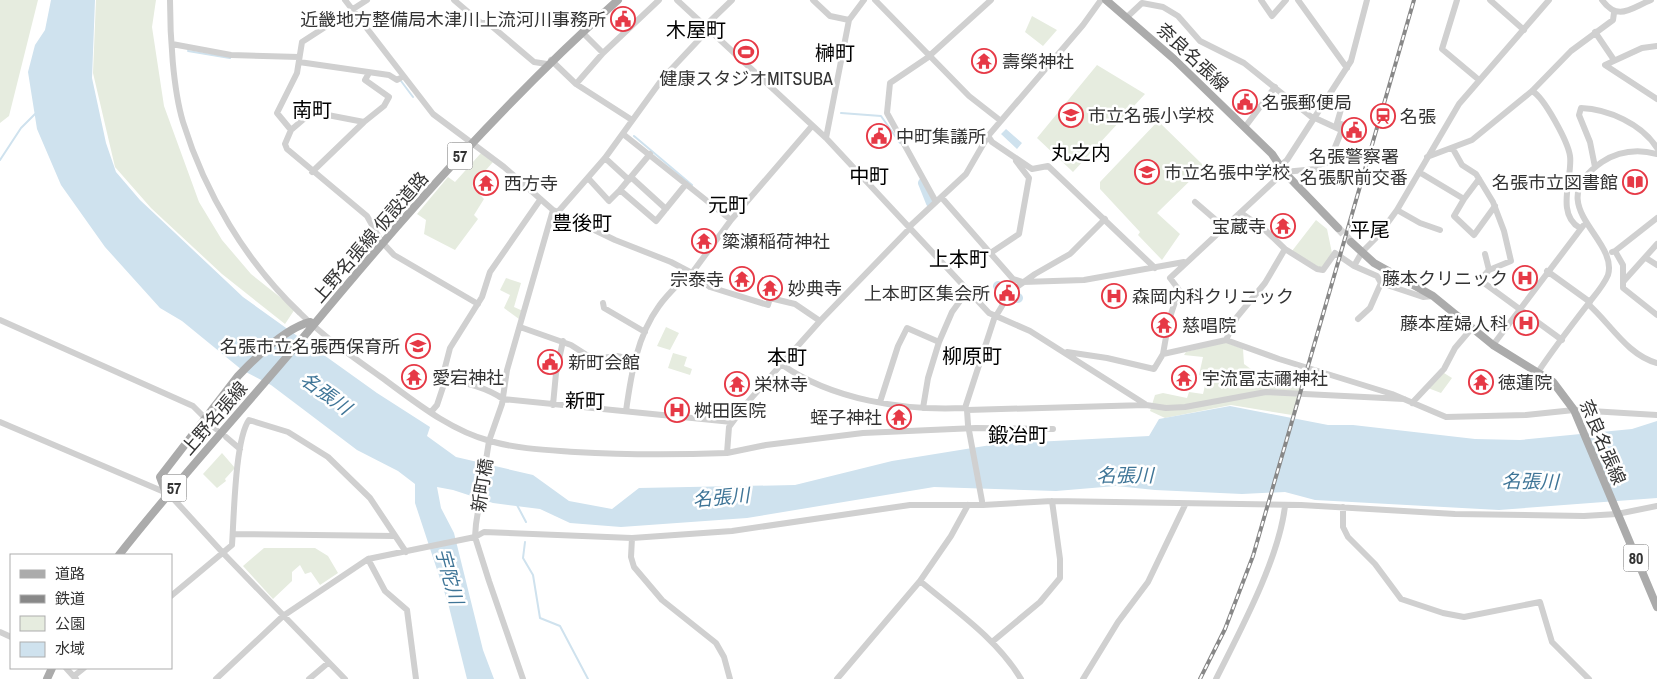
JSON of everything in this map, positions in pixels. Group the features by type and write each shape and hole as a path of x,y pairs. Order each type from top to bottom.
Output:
{"main road":[{"name":"上野名張線 仮設道路","path":"167,493 160,478 238,376 264,352 299,325 312,324 471,143 549,62 618,0"},
{"name":"奈良名張線","path":"1106,0 1174,59 1245,127 1338,228"},
{"name":"奈良名張線","path":"1351,242 1382,268 1433,296 1493,344 1538,372 1561,390 1574,410 1657,607"},
{"name":"上野名張線","path":"120,554 167,493 230,422 312,324"}],"street":[{"path":"170,0 172,44 183,121 221,211 273,285 312,324 353,356 431,412 489,443 535,449 629,455 727,453 766,445 863,433 976,428 1053,429"},
{"path":"345,0 400,78 433,114 504,167 555,212 614,240 672,262 691,272 710,287 768,305 770,298 795,304 820,321"},
{"path":"291,130 277,113 294,80 301,46 305,40 352,11 366,0"},
{"path":"454,0 481,23 488,23 527,58 534,62 549,62 576,84 632,120"},
{"path":"576,84 603,53 659,0"},
{"path":"676,0 826,138 989,313 1026,329 1146,405"},
{"path":"555,212 605,158 663,78 732,0"},
{"path":"813,0 830,16 849,20"},
{"path":"826,138 833,113 849,20 864,0"},
{"path":"876,0 931,54 969,96 1001,122"},
{"path":"933,204 917,169 889,123 887,113 890,83 931,54 991,0"},
{"path":"727,453 729,427 732,422 820,321 909,228 966,174 988,136 1083,25 1101,0"},
{"path":"1261,0 1272,16 1286,0"},
{"path":"1298,0 1347,68"},
{"path":"1065,352 1107,358 1154,369 1163,354 1168,320 1178,290 1170,280 1184,262 1241,213 1283,169 1351,61 1367,0"},
{"path":"1457,0 1442,49 1479,80"},
{"path":"1490,0 1524,30"},
{"path":"1354,266 1362,252 1378,236 1397,210 1459,104 1549,0"},
{"path":"1602,0 1614,12 1624,12 1651,0"},
{"path":"1126,18 1142,3 1163,7 1178,16 1200,41 1244,63 1315,118 1342,130"},
{"path":"1427,158 1472,140 1532,91 1571,51 1613,20 1614,12"},
{"path":"582,32 603,53"},
{"path":"1595,32 1614,60"},
{"path":"172,44 231,55 299,60 400,78"},
{"path":"1656,95 1605,65 1642,48 1657,46"},
{"path":"312,172 364,122 384,106 389,96 365,80 369,73"},
{"path":"1245,127 1275,87"},
{"path":"1532,91 1541,97 1568,148 1570,162 1566,194 1572,222 1583,226"},
{"path":"1283,169 1316,169 1321,164 1329,162 1344,125 1337,122 1342,106 1327,100"},
{"path":"1595,167 1590,142 1579,115 1581,108 1598,110 1616,116 1644,134 1657,148"},
{"path":"364,122 312,112 291,130 285,144 287,149 312,172 367,216 380,241 384,242 386,247 399,259 478,304"},
{"path":"626,411 634,360 645,332 658,307 691,272 731,220 812,126"},
{"path":"623,134 731,220"},
{"path":"988,136 1009,154 1032,169 1048,166 1154,268"},
{"path":"1453,149 1462,165 1476,174 1495,206 1504,231 1511,261 1489,270 1480,280 1562,340"},
{"path":"1538,372 1608,276 1607,254 1583,226 1579,194 1584,180 1595,167 1622,153 1640,151 1657,154"},
{"path":"588,178 609,201 631,179 650,154"},
{"path":"992,252 1019,234 1024,214 1029,178 1009,154"},
{"path":"605,158 666,209"},
{"path":"1419,172 1464,200"},
{"path":"1479,179 1454,216 1474,235 1495,206"},
{"path":"620,190 656,221 686,184"},
{"path":"942,198 992,252 993,257 1014,280 1023,282 1084,280 1184,262"},
{"path":"431,412 436,405 445,381 443,375 450,348 466,320 478,304 490,272 540,200"},
{"path":"1195,202 1224,227"},
{"path":"1397,210 1420,223 1440,230"},
{"name":"新町橋","path":"523,679 473,537 489,443 503,400 507,370 555,212"},
{"path":"1241,213 1264,229 1285,249 1317,269 1323,270 1334,253 1354,266 1377,276 1381,283 1423,297 1433,296"},
{"path":"1607,254 1615,251 1657,218"},
{"path":"983,503 966,409 996,316 1009,293 1023,282 1070,254 1105,219"},
{"path":"1493,344 1583,226"},
{"path":"1624,282 1657,244"},
{"path":"1226,340 1237,317 1265,283 1285,249"},
{"path":"1615,251 1623,265 1623,288 1657,315"},
{"path":"1485,254 1489,270"},
{"path":"1646,258 1657,265"},
{"path":"1547,271 1589,303 1613,332 1643,356 1657,362"},
{"path":"1358,319 1370,308 1381,283"},
{"path":"923,408 928,378 939,342 952,312 968,290"},
{"path":"603,303 604,308 645,332"},
{"path":"0,320 185,402 206,417 216,429"},
{"path":"520,327 563,342 593,359 617,356 634,360"},
{"path":"880,402 898,346 906,328 939,342"},
{"path":"1412,403 1444,369 1454,350 1472,328"},
{"path":"1163,354 1226,340 1404,399 1446,417 1526,416 1574,410 1657,415"},
{"path":"553,404 556,374 563,342"},
{"path":"781,364 799,375 867,401 923,408 966,409 1146,405 1166,408 1185,407 1266,392 1404,399"},
{"path":"445,381 453,381 472,387 503,400 732,422"},
{"path":"172,595 232,545 240,450 244,427 250,420 288,432 328,457 355,482 386,519 395,536 407,552"},
{"path":"0,422 167,493 345,679"},
{"path":"226,437 240,450"},
{"path":"992,642 1040,602 1060,578 1060,558 1052,501"},
{"path":"216,679 283,616 313,594 368,559 473,537 484,532 632,538 732,531 910,505 968,505 1052,501 1343,507 1463,514 1584,516 1657,506"},
{"path":"837,679 920,581 968,505"},
{"path":"1083,679 1118,622 1148,582 1185,505"},
{"path":"1216,679 1266,570 1279,535 1285,506"},
{"path":"1343,507 1343,527 1348,536 1375,564 1401,599 1443,613 1464,617 1540,602 1552,642 1588,679"},
{"path":"233,534 395,536"},
{"path":"632,538 631,557 634,567 662,600 716,644 724,657 730,679"},
{"path":"368,559 385,591 408,610 416,679"},
{"path":"920,581 992,642 1010,662 1021,679"},
{"path":"309,679 328,663"}],"green space":[{"path":"0,0 38,0 9,116 0,123"},
{"path":"96,0 156,0 152,27 164,106 199,202 222,240 251,274 295,309 285,324 222,274 151,208 115,167 93,73"},
{"path":"1032,16 1057,30 1043,46 1025,32"},
{"path":"1097,65 1145,94 1073,172 1037,138"},
{"path":"1158,121 1202,164 1202,169 1157,213 1180,234 1162,260 1138,235 1140,232 1100,189 1100,182"},
{"path":"481,153 493,162 472,186 484,199 474,215 478,219 455,250 424,234 426,220 417,214 448,177 455,182"},
{"path":"1316,220 1327,229 1332,253 1323,267 1319,267 1292,251"},
{"path":"506,278 521,283 514,307 523,311 519,319 504,308 510,295 500,290"},
{"path":"666,327 679,333 670,350 657,346"},
{"path":"1225,342 1243,349 1244,364 1255,372 1300,388 1292,415 1231,405 1165,418 1150,411 1155,395 1163,393 1187,398 1189,392 1203,394 1207,377 1199,375 1203,357 1184,355 1186,352"},
{"path":"673,353 687,357 684,366 692,369 690,375 668,368"},
{"path":"1444,373 1452,378 1441,393 1428,388"},
{"path":"222,453 235,468 225,479 226,481 217,488 203,474"},
{"path":"264,548 315,548 328,556 338,573 320,585 311,572 305,574 300,565 292,572 292,581 273,599 243,566"}],"water":[{"path":"51,0 95,0 92,78 106,143 116,172 140,200 243,297 377,393 430,427 427,436 456,457 533,475 569,501 612,509 639,488 795,485 892,461 997,444 1149,436 1159,419 1230,406 1328,425 1353,425 1475,439 1520,440 1632,429 1657,421 1657,498 1499,510 1315,500 1285,492 1242,494 1155,490 1116,486 1056,491 934,487 747,518 621,527 570,523 540,509 493,503 453,490 437,487 441,508 454,533 483,650 494,679 467,679 448,603 415,503 415,484 398,471 357,450 271,385 242,370 182,321 160,308 105,247 61,185 37,129 28,72 35,45 45,30"},
{"path":"1006,129 1022,143 1017,149 1001,134"}],"waterway":[{"path":"188,51 230,58"},
{"path":"401,81 413,97"},
{"path":"841,113 881,116 900,143"},
{"path":"0,160 21,128 35,114"},
{"path":"634,136 692,185"},
{"path":"923,183 931,203"},
{"path":"998,286 1018,298"},
{"path":"517,505 526,522"},
{"path":"525,542 523,558 533,575 540,618 560,626 588,679"}],"tunnel":[{"path":"1338,228 1351,242"}],"railway":[{"path":"1200,679 1225,629 1253,556 1414,0"}],"place":[{"name":"近畿地方整備局木津川上流河川事務所","path":"623,19"},
{"name":"健康スタジオMITSUBA","path":"746,52"},
{"name":"壽榮神社","path":"984,61"},
{"name":"名張郵便局","path":"1245,102"},
{"name":"市立名張小学校","path":"1071,115"},
{"name":"名張","path":"1383,116"},
{"name":"名張警察署 名張駅前交番","path":"1354,130"},
{"name":"中町集議所","path":"879,136"},
{"name":"市立名張中学校","path":"1147,172"},
{"name":"名張市立図書館","path":"1635,182"},
{"name":"西方寺","path":"486,183"},
{"name":"宝蔵寺","path":"1283,226"},
{"name":"簗瀬稲荷神社","path":"704,241"},
{"name":"藤本クリニック","path":"1525,278"},
{"name":"宗泰寺","path":"742,279"},
{"name":"妙典寺","path":"770,288"},
{"name":"上本町区集会所","path":"1007,293"},
{"name":"森岡内科クリニック","path":"1114,296"},
{"name":"藤本産婦人科","path":"1526,323"},
{"name":"慈唱院","path":"1164,325"},
{"name":"名張市立名張西保育所","path":"418,346"},
{"name":"新町会館","path":"550,362"},
{"name":"愛宕神社","path":"414,377"},
{"name":"宇流冨志禰神社","path":"1184,378"},
{"name":"徳蓮院","path":"1481,382"},
{"name":"栄林寺","path":"737,384"},
{"name":"桝田医院","path":"677,410"},
{"name":"蛭子神社","path":"899,417"}],"district":[{"name":"木屋町","path":"696,29"},
{"name":"榊町","path":"835,52"},
{"name":"南町","path":"312,109"},
{"name":"丸之内","path":"1081,152"},
{"name":"中町","path":"869,175"},
{"name":"元町","path":"728,204"},
{"name":"豊後町","path":"582,222"},
{"name":"平尾","path":"1370,229"},
{"name":"上本町","path":"959,258"},
{"name":"柳原町","path":"972,355"},
{"name":"本町","path":"787,356"},
{"name":"新町","path":"585,400"},
{"name":"鍛冶町","path":"1018,434"}],"water label":[{"name":"名張川","path":"326,393"},
{"name":"名張川","path":"1125,475"},
{"name":"名張川","path":"1530,481"},
{"name":"名張川","path":"721,497"},
{"name":"宇陀川","path":"450,576"}]}
